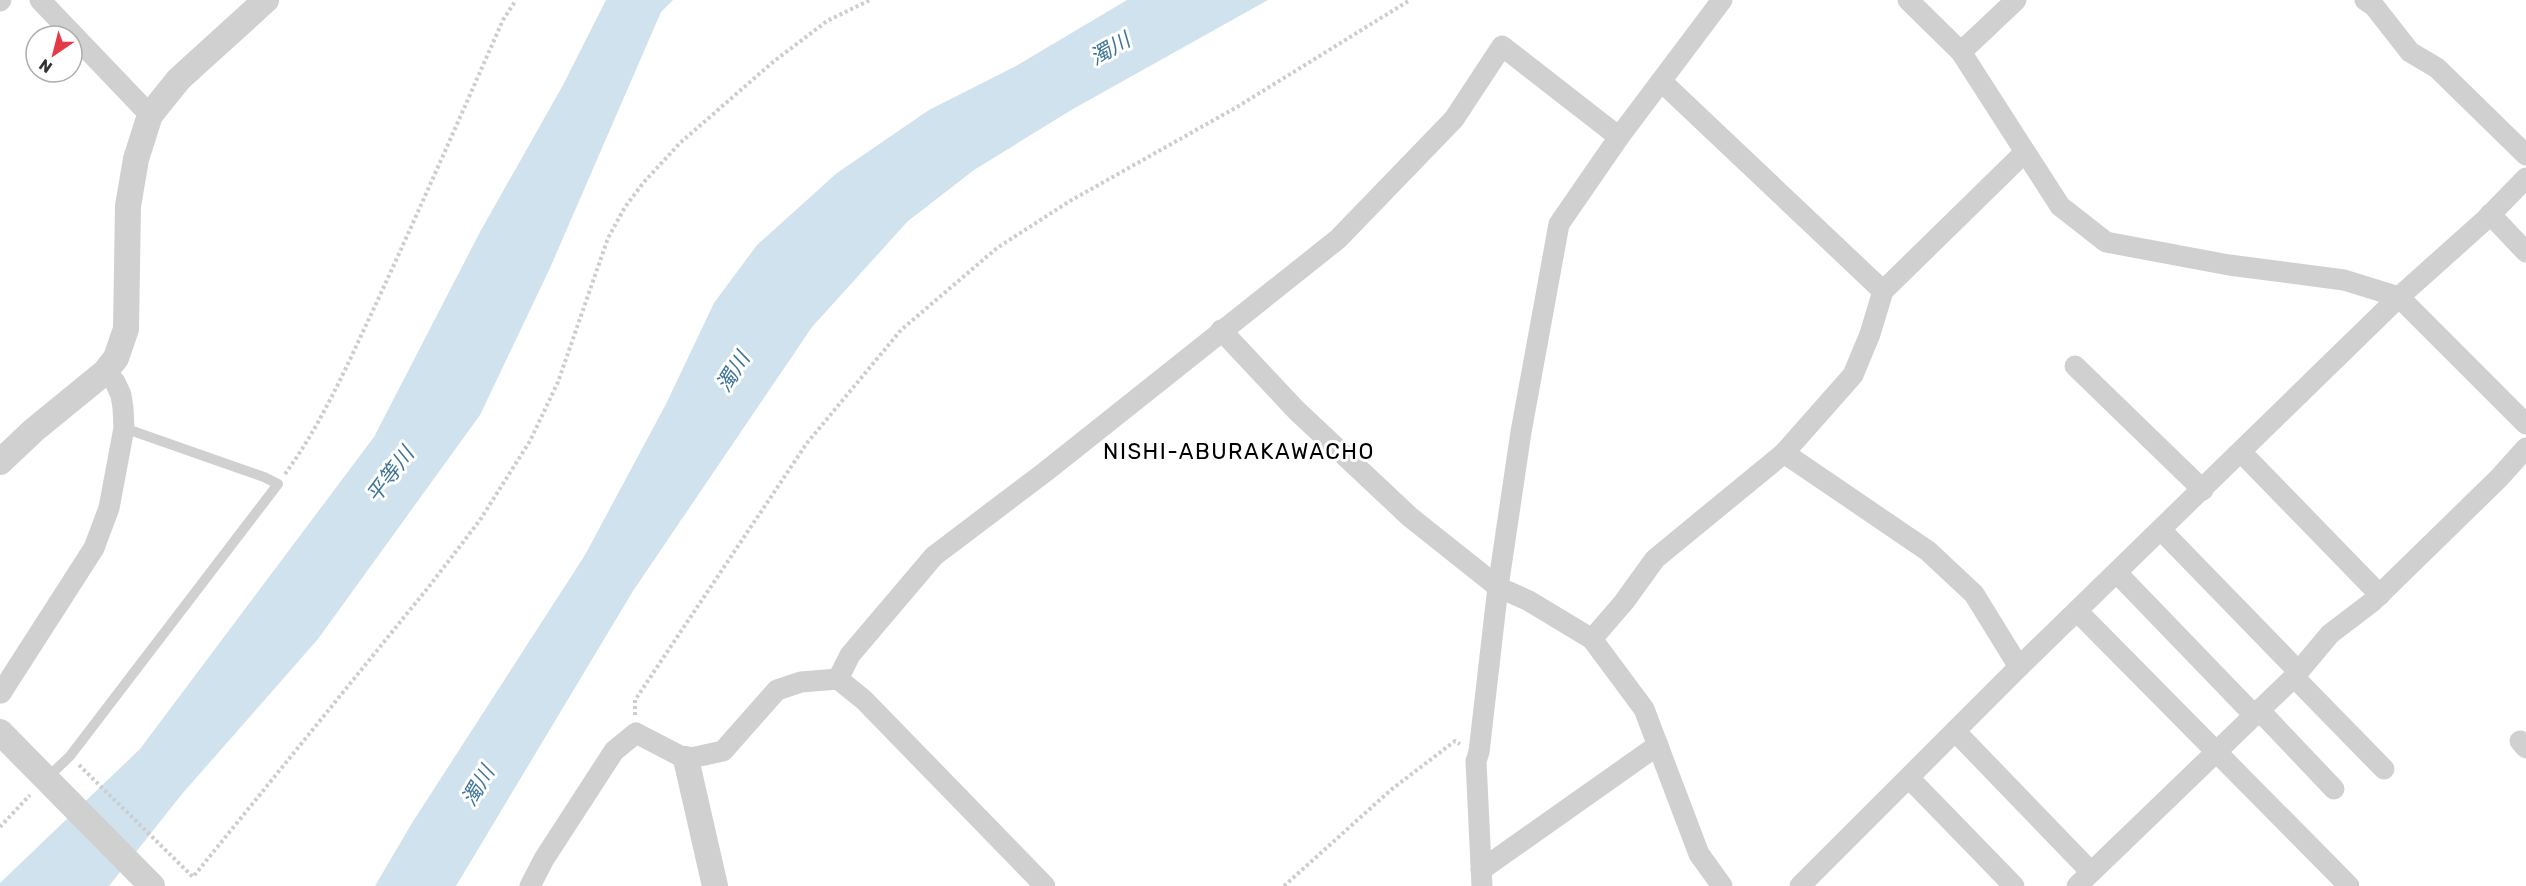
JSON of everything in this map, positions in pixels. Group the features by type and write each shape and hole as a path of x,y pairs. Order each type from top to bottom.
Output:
{"street":[{"path":"40,0 150,116"},
{"path":"0,462 42,423 105,372 116,357 126,329 128,206 136,159 150,116 179,80 266,0"},
{"path":"1481,878 1476,761 1521,432 1559,224 1619,137 1722,0"},
{"path":"1908,0 1961,52 2061,206 2106,242 2229,265 2344,280 2400,297 2526,424"},
{"path":"1961,52 2016,0"},
{"path":"2365,0 2374,6 2410,52 2437,68 2526,155"},
{"path":"838,679 850,655 934,556 1045,472 1338,239 1454,119 1502,46 1619,137"},
{"path":"1661,81 1883,291"},
{"path":"1592,639 1624,602 1655,560 1784,453 1853,375 1870,334 1883,291 2025,152"},
{"path":"1800,886 2019,667 2400,297 2526,178"},
{"path":"2490,214 2526,252"},
{"path":"1221,330 1296,410 1401,509 1498,587 1529,601 1592,639 1644,709 1699,854 1722,886"},
{"path":"2075,366 2203,490"},
{"path":"1,694 94,548 109,508 124,428 121,394 115,382 105,372"},
{"path":"1955,731 2084,879 2257,713 2296,674 2330,634 2380,595 2499,478 2526,448"},
{"path":"2241,452 2380,595"},
{"path":"1784,453 1928,551 1974,594 2019,667"},
{"path":"2161,530 2384,769"},
{"path":"2117,573 2334,789"},
{"path":"2078,611 2349,886"},
{"path":"530,886 544,859 614,751 636,733 686,759 723,751 777,690 801,682 838,679 864,700 1045,886"},
{"path":"0,732 152,886"},
{"path":"1481,878 1658,745"},
{"path":"686,759 714,886"},
{"path":"1909,778 2014,886"}],"lane":[{"path":"49,784 278,484 254,473 124,428"}],"path":[{"path":"278,484 307,444 336,388 415,219 503,20 516,0"},
{"path":"70,756 193,878 431,584 497,493 530,441 558,382 608,238 625,207 644,182 680,143 773,62 827,21 870,0"},
{"path":"636,733 635,700 807,442 901,330 997,248 1070,201 1237,106 1410,0"},
{"path":"1284,886 1392,789 1455,741 1463,745"},
{"path":"0,827 49,784"}],"water":[{"name":"平等川","path":"606,0 673,0 661,12 550,268 480,415 318,639 182,794 109,886 0,886 0,883 140,749 374,437 480,232 563,85"},
{"name":"濁川","path":"1127,0 1268,0 1073,109 974,170 908,221 812,327 633,591 456,886 375,886 412,823 585,555 666,404 714,303 757,245 837,173 929,110 1016,66"}],"district":[{"name":"NISHI-ABURAKAWACHO","path":"1239,451"}]}
